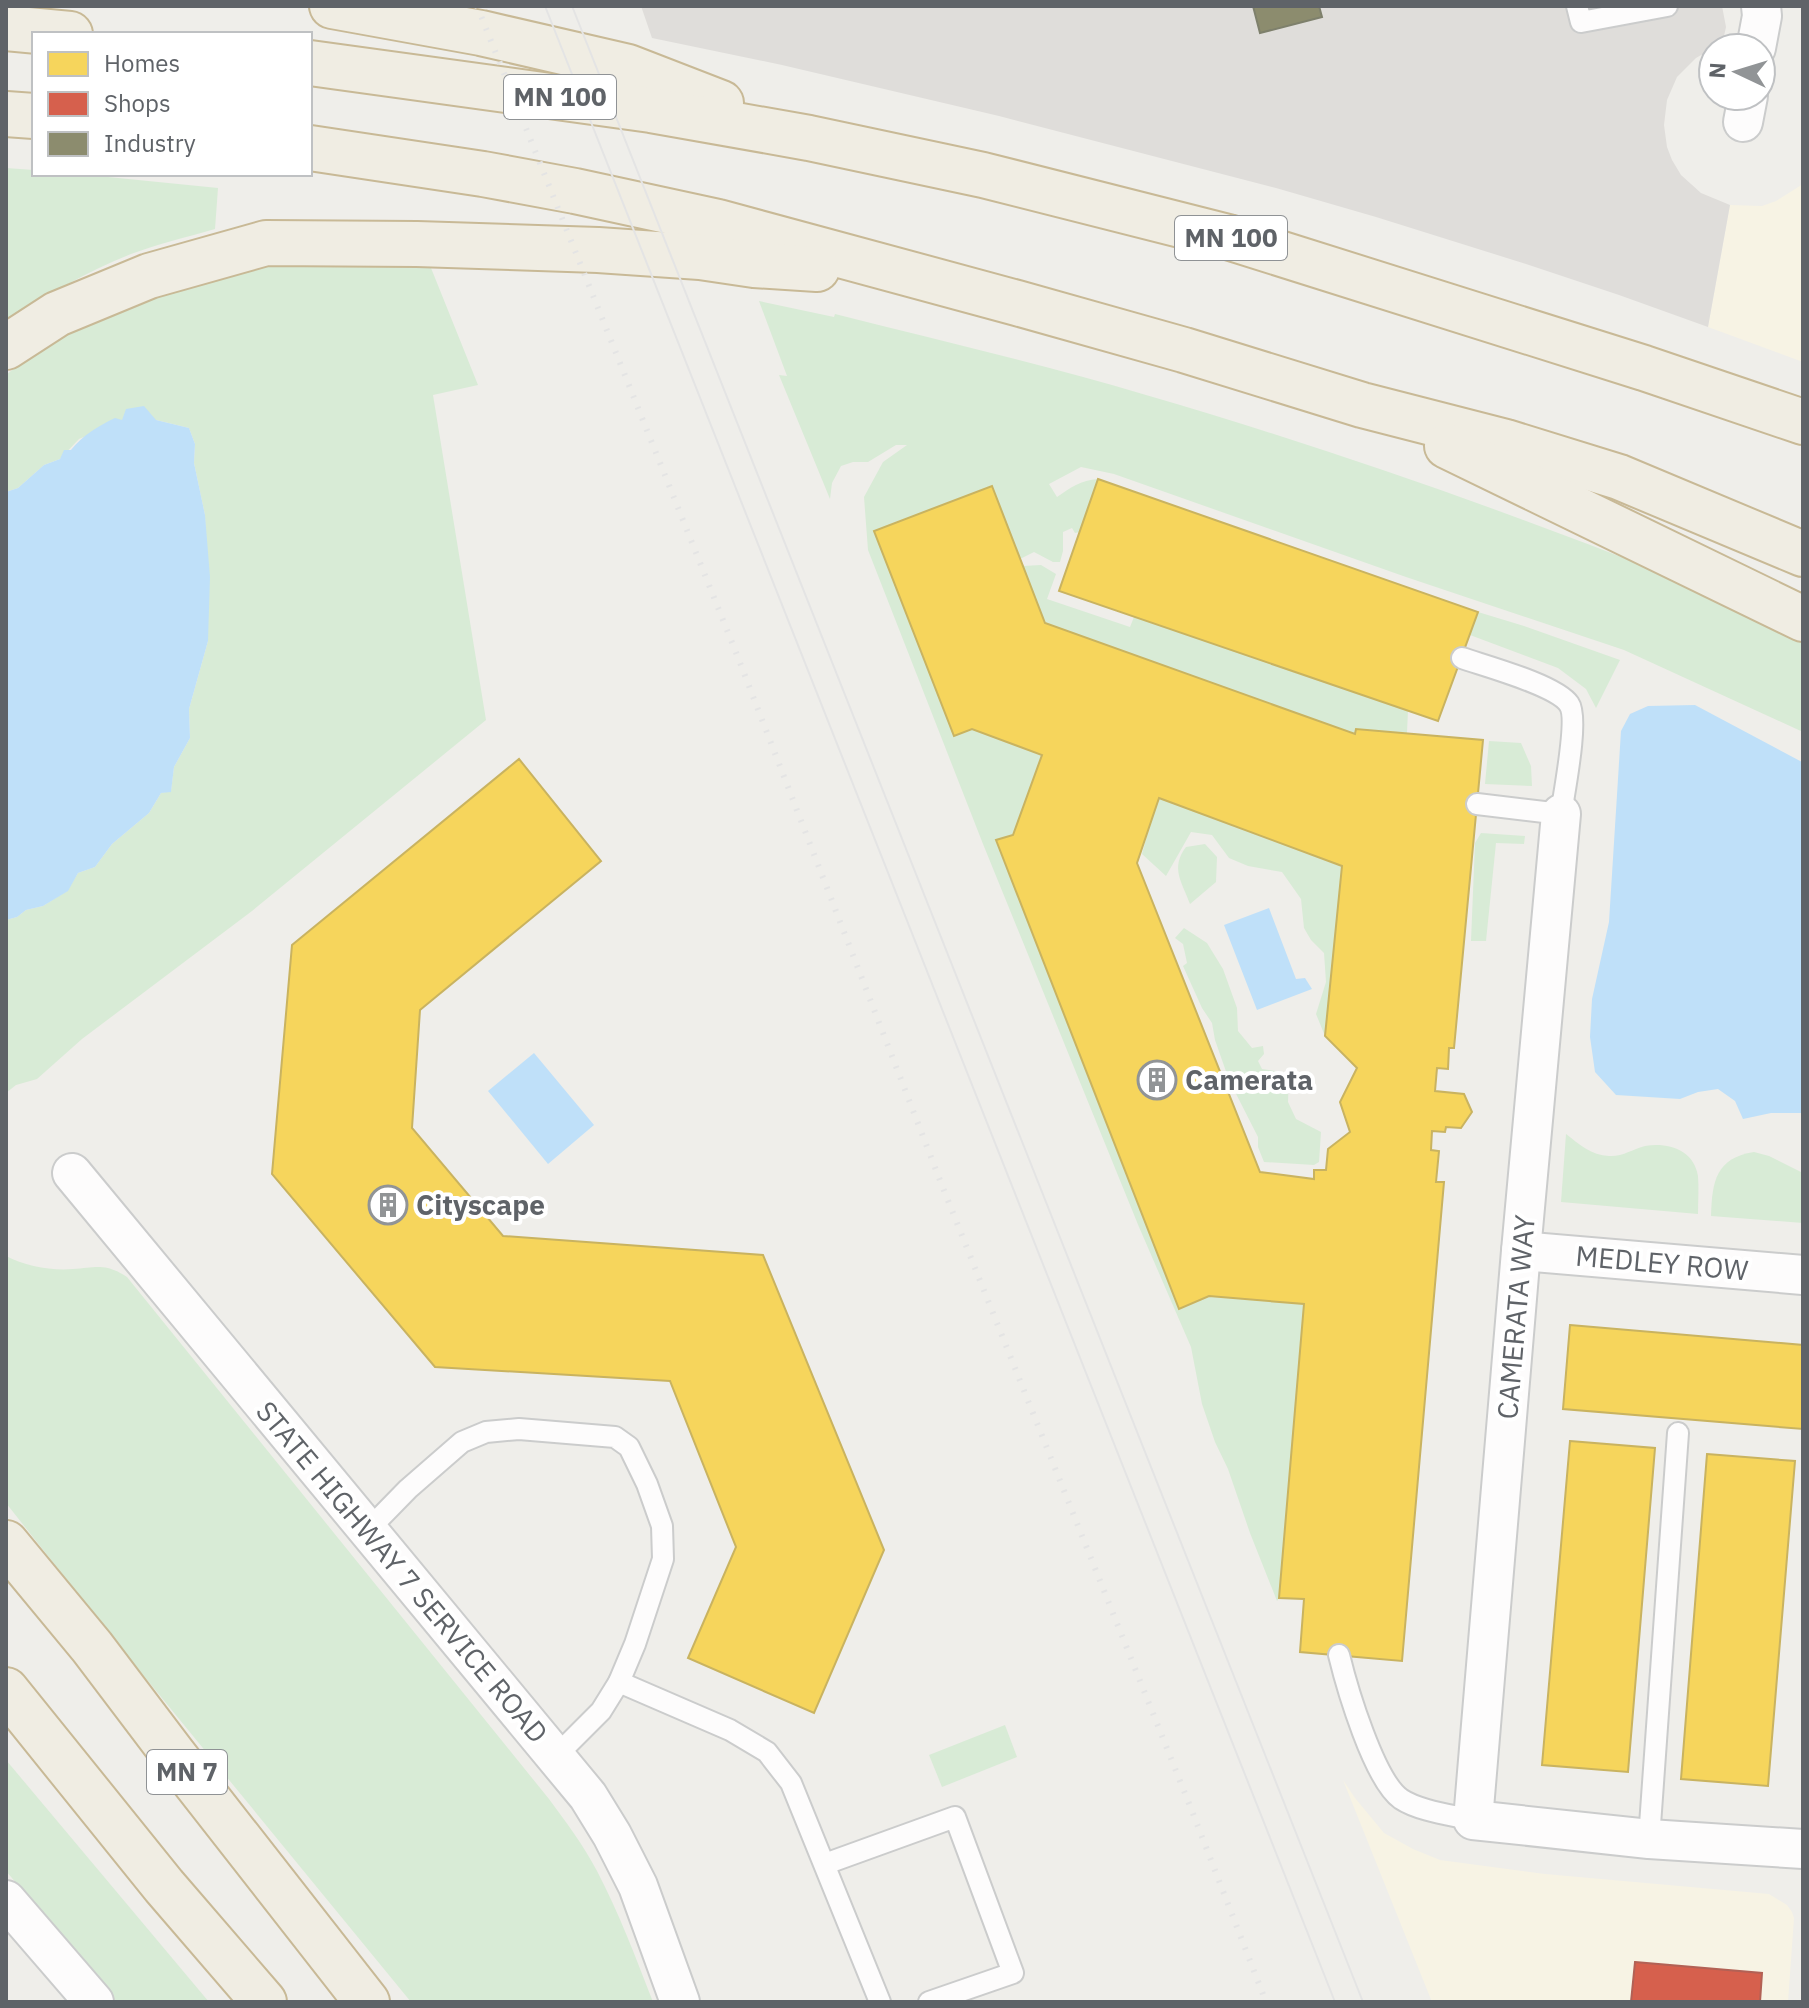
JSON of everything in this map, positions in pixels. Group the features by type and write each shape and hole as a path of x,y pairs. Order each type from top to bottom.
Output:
{"highway":[{"path":"332,6 481,33 628,67 809,138"},
{"path":"6,28 49,32"},
{"name":"MN 100","path":"312,63 651,110 809,138 983,175 1228,237 1644,368 1803,438"},
{"path":"6,114 32,116"},
{"path":"312,148 483,174 718,222 1169,346 1362,405 1506,442 1619,477 1803,554"},
{"path":"6,347 57,314 149,276 266,243 598,250 916,276"},
{"path":"1644,368 1803,422"},
{"path":"1362,405 1803,619"},
{"name":"MN 7","path":"6,1543 92,1647 367,2002"},
{"path":"6,1690 164,1886 264,2002"}],"street":[{"path":"1759,32 1761,6"},
{"name":"CAMERATA WAY","path":"1473,1820 1561,814"},
{"name":"STATE HIGHWAY 7 SERVICE ROAD","path":"72,1173 588,1796 638,1886 680,2002"},
{"name":"MEDLEY ROW","path":"1521,1251 1803,1275"},
{"path":"1473,1820 1649,1839 1803,1849"},
{"path":"7,1903 94,2002"}],"lane":[{"path":"1577,6 1581,22 1667,6"},
{"path":"1462,658 1543,685 1569,703 1574,719 1561,814 1477,804"},
{"path":"368,1530 408,1489 462,1442 486,1432 519,1429 615,1437 629,1447 662,1526 663,1559 619,1682 601,1711 555,1757"},
{"path":"1649,1839 1678,1433"},
{"path":"1339,1655 1347,1690 1383,1779 1401,1798 1426,1809 1473,1820"},
{"path":"619,1682 730,1730 767,1752 791,1783 880,2002"},
{"path":"825,1864 955,1817 1013,1973 929,2002"}],"shaded area":[{"path":"641,6 1722,6 1725,32 1697,32 1697,57 1677,77 1667,100 1664,125 1667,147 1681,175 1701,193 1730,205 1708,327 1526,264 1276,188 999,116 652,38"},
{"path":"1803,184 1803,362 1708,327 1730,205 1762,206"},
{"path":"1343,1780 1384,1833 1440,1860 1545,1874 1769,1894 1787,1905 1794,1918 1788,2002 1432,2002"}],"green space":[{"path":"6,168 32,170 32,176 98,176 218,188 215,229 114,261 66,285 6,324"},
{"path":"427,258 478,385 433,395 486,720 252,911 82,1039 37,1079 16,1085 6,1093 6,920 43,906 67,891 78,873 95,867 112,844 149,813 161,793 171,791 174,767 190,738 189,709 208,641 205,515 194,463 195,444 189,428 156,420 122,421 79,439 60,459 44,465 18,488 6,492 6,375 78,323 250,262"},
{"path":"759,301 834,317 835,314 991,353 1230,420 1478,503 1803,629 1803,732 1624,650 1114,474 1081,467 1049,484 1057,497 1081,483 1098,479 1080,532 1075,533 1072,528 1063,532 1060,562 1053,562 1034,552 1020,559 874,531 954,736 972,729 1042,755 1013,835 996,841 1178,1308 1209,1296 1304,1304 1277,1601 1202,1404 1191,1347 983,844 868,550 864,497 883,462 907,445 896,445 868,462 841,466 832,483 830,499 779,375 787,376"},
{"path":"1041,565 1056,574 1047,599 1130,627 1134,617 1408,710 1407,733 1356,729 1355,734 1045,623 1023,566"},
{"path":"1478,612 1620,660 1596,708 1586,689 1558,668 1470,635"},
{"path":"1489,741 1521,743 1531,766 1532,786 1485,784"},
{"path":"1159,798 1342,866 1325,1036 1316,1014 1326,982 1324,953 1304,928 1301,899 1282,872 1248,866 1229,858 1212,835 1191,832 1166,876 1142,854"},
{"path":"1481,833 1525,836 1524,844 1496,843 1486,941 1471,941 1475,843"},
{"path":"1205,844 1217,857 1216,882 1190,904 1179,875 1179,862 1186,847"},
{"path":"1184,928 1207,943 1223,969 1237,1008 1238,1031 1252,1048 1263,1046 1264,1054 1258,1061 1262,1069 1289,1073 1288,1102 1296,1119 1321,1132 1319,1162 1314,1165 1264,1162 1258,1137 1229,1080 1212,1023 1183,966 1187,963 1183,944 1175,938"},
{"path":"1566,1134 1586,1149 1609,1156 1654,1145 1671,1147 1686,1154 1696,1167 1698,1176 1698,1214 1561,1202"},
{"path":"1754,1152 1803,1173 1803,1223 1711,1216 1713,1192 1719,1173 1731,1160"},
{"path":"6,1256 48,1268 107,1268 127,1277 562,1816 605,1887 653,2002 411,2002 6,1503"},
{"path":"1005,1725 1017,1757 942,1787 929,1755"},
{"path":"6,1760 209,2002 117,2002 6,1871"}],"water":[{"path":"144,406 156,420 189,428 195,444 194,463 205,515 210,577 208,641 189,709 190,738 174,767 171,792 161,793 149,813 112,844 95,867 78,873 68,891 43,906 6,920 6,492 18,488 44,465 60,459 64,450 71,450 97,428 115,418 122,420 126,409"},
{"path":"1695,705 1803,764 1803,1113 1771,1113 1743,1119 1735,1101 1718,1089 1680,1099 1616,1095 1595,1072 1590,1037 1592,999 1609,922 1621,731 1630,714 1648,706"},
{"path":"1269,908 1296,979 1305,978 1312,989 1257,1010 1224,925"},
{"path":"534,1053 594,1125 548,1164 488,1091"}],"building: Homes":[{"path":"1098,479 1478,612 1438,721 1059,591"},
{"name":"Camerata","path":"992,486 1045,623 1355,734 1356,729 1483,740 1454,1048 1449,1048 1448,1069 1437,1068 1435,1091 1464,1094 1472,1112 1461,1128 1446,1127 1445,1132 1432,1131 1431,1150 1439,1151 1436,1182 1444,1182 1402,1661 1300,1652 1304,1599 1279,1598 1304,1304 1209,1296 1179,1309 996,840 1013,835 1042,755 972,729 954,736 874,531","holes":["1159,798 1342,866 1325,1036 1357,1068 1340,1102 1350,1132 1328,1149 1326,1170 1314,1170 1314,1179 1260,1172 1137,863"]},
{"name":"Cityscape","path":"519,759 601,861 420,1010 412,1128 503,1236 763,1255 884,1550 814,1713 688,1658 736,1547 670,1381 435,1367 272,1174 292,945"},
{"path":"1570,1325 1803,1345 1803,1429 1563,1409"},
{"path":"1570,1441 1655,1448 1628,1772 1542,1765"},
{"path":"1707,1454 1795,1461 1768,1786 1681,1779"}],"building: Shops":[{"path":"1635,1962 1762,1973 1760,2002 1631,2002"}],"building: Industry":[{"path":"1253,6 1319,6 1322,17 1260,33"}],"tram line":[{"path":"545,6 1335,2002"},
{"path":"572,6 1363,2002"}],"railway":[{"path":"477,6 737,655 941,1183 1266,2002"}],"place":[{"name":"Camerata","path":"1157,1080"},
{"name":"Cityscape","path":"388,1205"}]}
